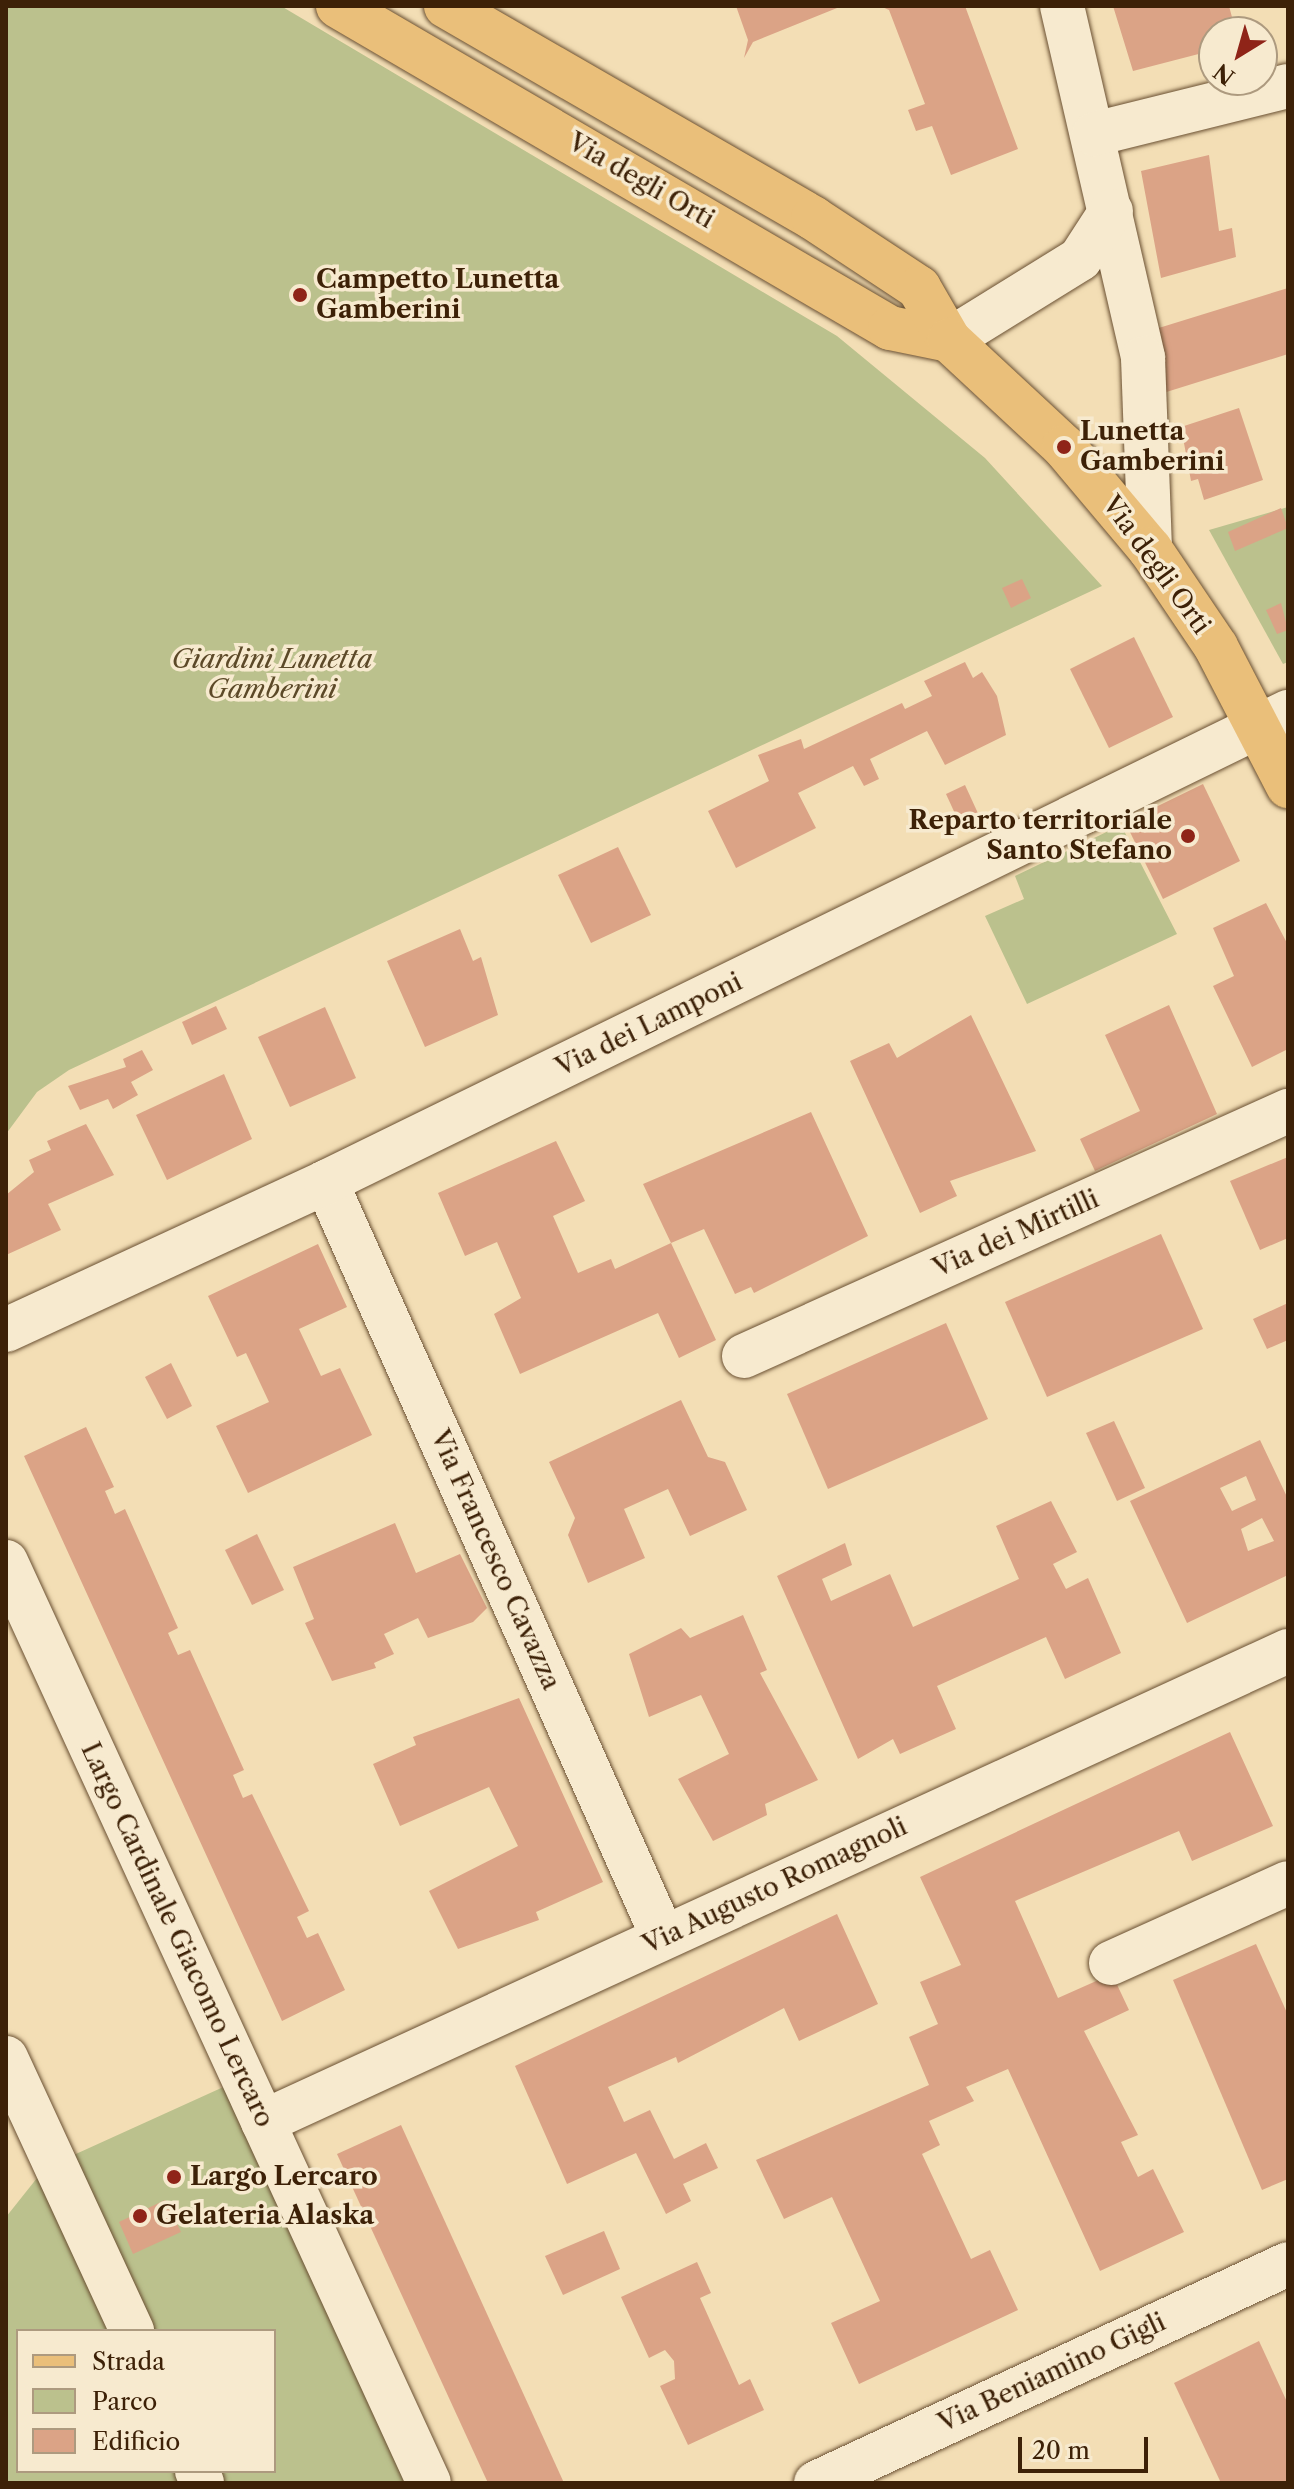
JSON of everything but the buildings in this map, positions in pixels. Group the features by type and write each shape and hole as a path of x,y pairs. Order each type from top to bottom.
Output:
{"main road":[{"name":"Via degli Orti","path":"338,6 890,328 949,340"},
{"name":"Via degli Orti","path":"446,6 875,257 919,288 949,340 1064,447 1150,549 1273,720 1288,786"}],"street":[{"path":"1062,6 1094,134 1143,358 1150,549"},
{"path":"1094,134 1288,86"},
{"path":"949,340 1080,259 1111,211"},
{"name":"Via dei Lamponi","path":"6,1330 326,1182 1273,720"},
{"name":"Via dei Mirtilli","path":"744,1356 1288,1111"},
{"name":"Via Francesco Cavazza","path":"326,1182 663,1937"},
{"name":"Largo Cardinale Giacomo Lercaro","path":"6,1562 429,2483"},
{"name":"Via Augusto Romagnoli","path":"263,2122 1288,1651"},
{"path":"1111,1963 1288,1883"},
{"path":"6,2058 131,2329"},
{"name":"Via Beniamino Gigli","path":"816,2483 1288,2264"}],"green space":[{"name":"Giardini Lunetta Gamberini","path":"6,6 281,6 837,336 985,458 1102,586 69,1070 37,1092 6,1134"},
{"path":"1288,507 1288,662 1283,664 1209,530"},
{"path":"1121,825 1177,934 1027,1004 985,916 1024,899 1015,876"},
{"path":"230,2084 414,2483 6,2483 6,2217 45,2168"}],"place":[{"name":"Campetto Lunetta Gamberini","path":"300,295"},
{"name":"Lunetta Gamberini","path":"1064,447"},
{"name":"Reparto territoriale Santo Stefano","path":"1188,836"},
{"name":"Largo Lercaro","path":"174,2177"},
{"name":"Gelateria Alaska","path":"140,2216"}]}
